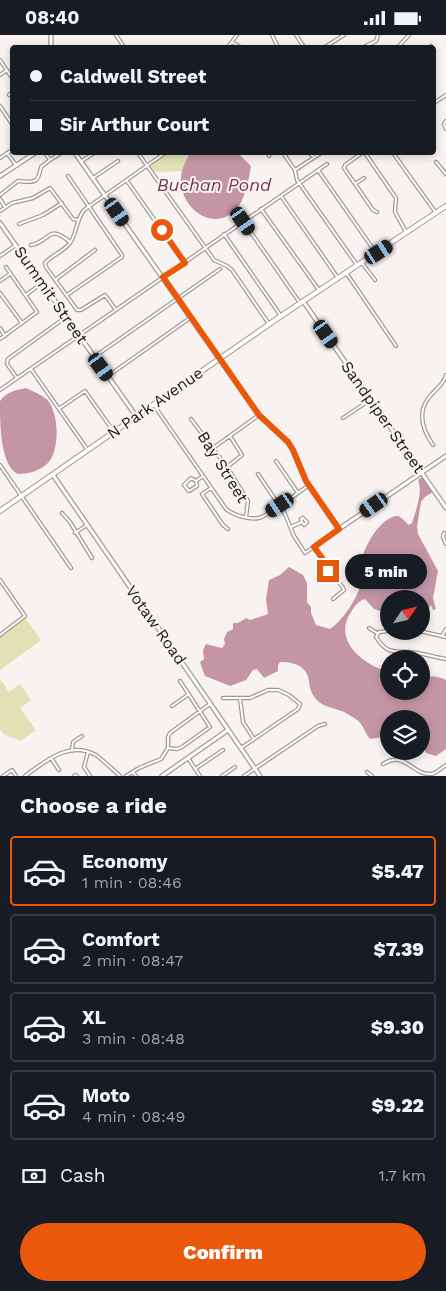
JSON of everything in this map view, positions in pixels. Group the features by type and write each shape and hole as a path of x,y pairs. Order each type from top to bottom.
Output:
{"main road":[{"name":"N Park Avenue","path":"0,511 301,302 446,206"}],"street":[{"path":"230,45 237,35"},
{"path":"328,45 344,35"},
{"path":"368,45 376,41 378,35"},
{"path":"232,42 237,45"},
{"path":"0,60 10,75"},
{"path":"0,75 7,70"},
{"path":"0,106 10,121"},
{"path":"446,121 444,124 446,129"},
{"path":"0,159 8,153 16,165"},
{"path":"0,176 31,155"},
{"path":"46,155 50,160"},
{"path":"0,195 18,181 28,183 35,181 40,176 41,167 58,155"},
{"path":"78,155 259,415 288,442 309,485 339,529"},
{"path":"82,161 91,155"},
{"path":"140,155 214,261 228,266 232,270 269,324"},
{"path":"116,310 105,295 79,311 76,309 46,267 45,262 70,242 76,232 79,215 88,206 162,155"},
{"path":"284,155 295,170 297,179 358,265"},
{"path":"295,170 318,155"},
{"path":"361,155 344,167 373,210 377,212"},
{"path":"365,155 396,198 394,212 407,233"},
{"path":"394,155 436,213"},
{"path":"93,178 118,161"},
{"path":"436,162 446,174"},
{"path":"0,390 327,164"},
{"path":"318,170 376,253"},
{"path":"67,296 122,257 68,176"},
{"path":"356,184 364,178"},
{"path":"126,180 185,263"},
{"path":"0,211 12,203 33,198 48,188 52,189 73,219 78,220"},
{"path":"280,196 338,278"},
{"path":"0,199 5,208"},
{"path":"19,224 43,215 62,203"},
{"path":"261,208 319,291"},
{"name":"Sandpiper Street","path":"243,221 372,399 446,507"},
{"name":"Summit Street","path":"0,223 136,416"},
{"path":"31,245 55,233 60,234 70,242"},
{"path":"224,234 281,316"},
{"path":"0,250 1,255 16,245"},
{"path":"55,279 95,250"},
{"path":"362,263 375,280"},
{"path":"0,339 37,312 6,267"},
{"path":"94,357 220,269"},
{"path":"0,281 10,273"},
{"path":"346,273 396,346"},
{"path":"26,295 42,283"},
{"path":"0,293 22,324"},
{"path":"17,378 7,364 8,359 66,317"},
{"path":"108,376 191,317"},
{"path":"0,328 5,336"},
{"path":"31,369 88,450"},
{"path":"433,445 424,429 423,411 430,396 442,383 446,375"},
{"path":"59,409 85,391 114,432"},
{"path":"343,418 372,399"},
{"path":"153,404 230,513 261,518 309,485"},
{"path":"213,448 259,415"},
{"name":"Bay Street","path":"191,419 227,467 248,501 246,517"},
{"path":"227,467 242,455 230,436"},
{"path":"258,474 280,505 294,536 305,553 446,455"},
{"path":"276,461 298,493"},
{"path":"0,465 71,568"},
{"name":"Votaw Road","path":"53,475 260,776"},
{"path":"196,481 203,476"},
{"path":"192,478 196,481 196,487 188,491 184,485 192,478"},
{"path":"211,488 202,494 223,525 228,529"},
{"path":"62,513 70,522 92,558"},
{"path":"291,527 302,522"},
{"path":"75,533 87,525"},
{"path":"444,533 443,537 446,544"},
{"path":"314,547 328,566 331,566 336,571 335,576 344,590 333,599"},
{"path":"328,566 327,569 330,574 333,577 335,576"},
{"path":"0,579 25,616 0,635"},
{"path":"369,628 377,633"},
{"path":"442,636 446,629"},
{"path":"377,633 376,637 381,644 394,653 409,652 446,659"},
{"path":"430,633 446,637"},
{"path":"168,748 182,747 209,729 210,725 180,681"},
{"path":"224,699 254,697 268,690 278,690 293,697 300,706 241,748"},
{"path":"172,706 189,694"},
{"path":"240,699 243,722 254,740"},
{"path":"126,776 146,764 161,759 168,748 170,733 210,704"},
{"path":"244,776 318,726 325,724"},
{"path":"162,776 228,730"},
{"path":"72,750 73,742 82,736"},
{"path":"25,776 61,752 72,750 88,752 98,757 120,776"},
{"path":"195,769 223,750"},
{"path":"88,752 84,767 90,776"},
{"path":"51,758 59,770"},
{"path":"188,758 200,776"},
{"path":"383,764 391,760 398,760 425,774 434,773 446,765"},
{"path":"146,764 148,768"},
{"path":"222,776 235,767"},
{"path":"3,776 12,770 16,776"},
{"path":"30,772 33,776"},
{"path":"133,772 136,776"},
{"path":"367,772 372,776"}],"shaded area":[{"path":"162,155 195,155 193,171 154,172 149,164"},
{"path":"25,618 41,640 0,670 0,637"},
{"path":"0,679 9,692 20,684 31,700 20,708 36,730 21,741 5,735 0,730"}],"water":[{"name":"Buchan Pond","path":"189,155 240,155 251,166 247,187 238,207 229,215 220,219 200,215 186,200 182,189 181,175"},
{"path":"26,388 49,402 55,416 57,434 54,451 47,464 33,472 18,474 12,469 4,453 0,401 8,393"},
{"path":"422,477 433,492 421,502 417,527 418,534 438,571 433,598 436,609 433,610 431,605 430,606 430,590 380,590 380,611 374,609 365,599 359,602 346,622 345,632 353,650 369,664 380,669 380,700 430,700 430,677 446,680 446,749 436,756 430,754 430,710 380,710 380,737 370,739 357,720 344,712 322,704 316,699 305,671 295,664 280,662 278,671 264,678 257,669 253,670 246,680 230,686 205,676 200,662 204,659 203,650 206,644 222,648 225,644 224,639 227,632 233,629 233,623 238,623 246,618 250,620 268,614 266,599 269,580 280,575 289,567 303,575 307,583 307,602 311,607 311,613 316,625 330,629 335,625 359,591 361,585 359,567 367,545 374,534 381,525 397,516 409,525 412,523 420,490 418,480"}],"route":[{"path":"162,230 185,263 163,277 259,415 288,442 306,481 339,529 314,547 328,566 328,571"}]}
